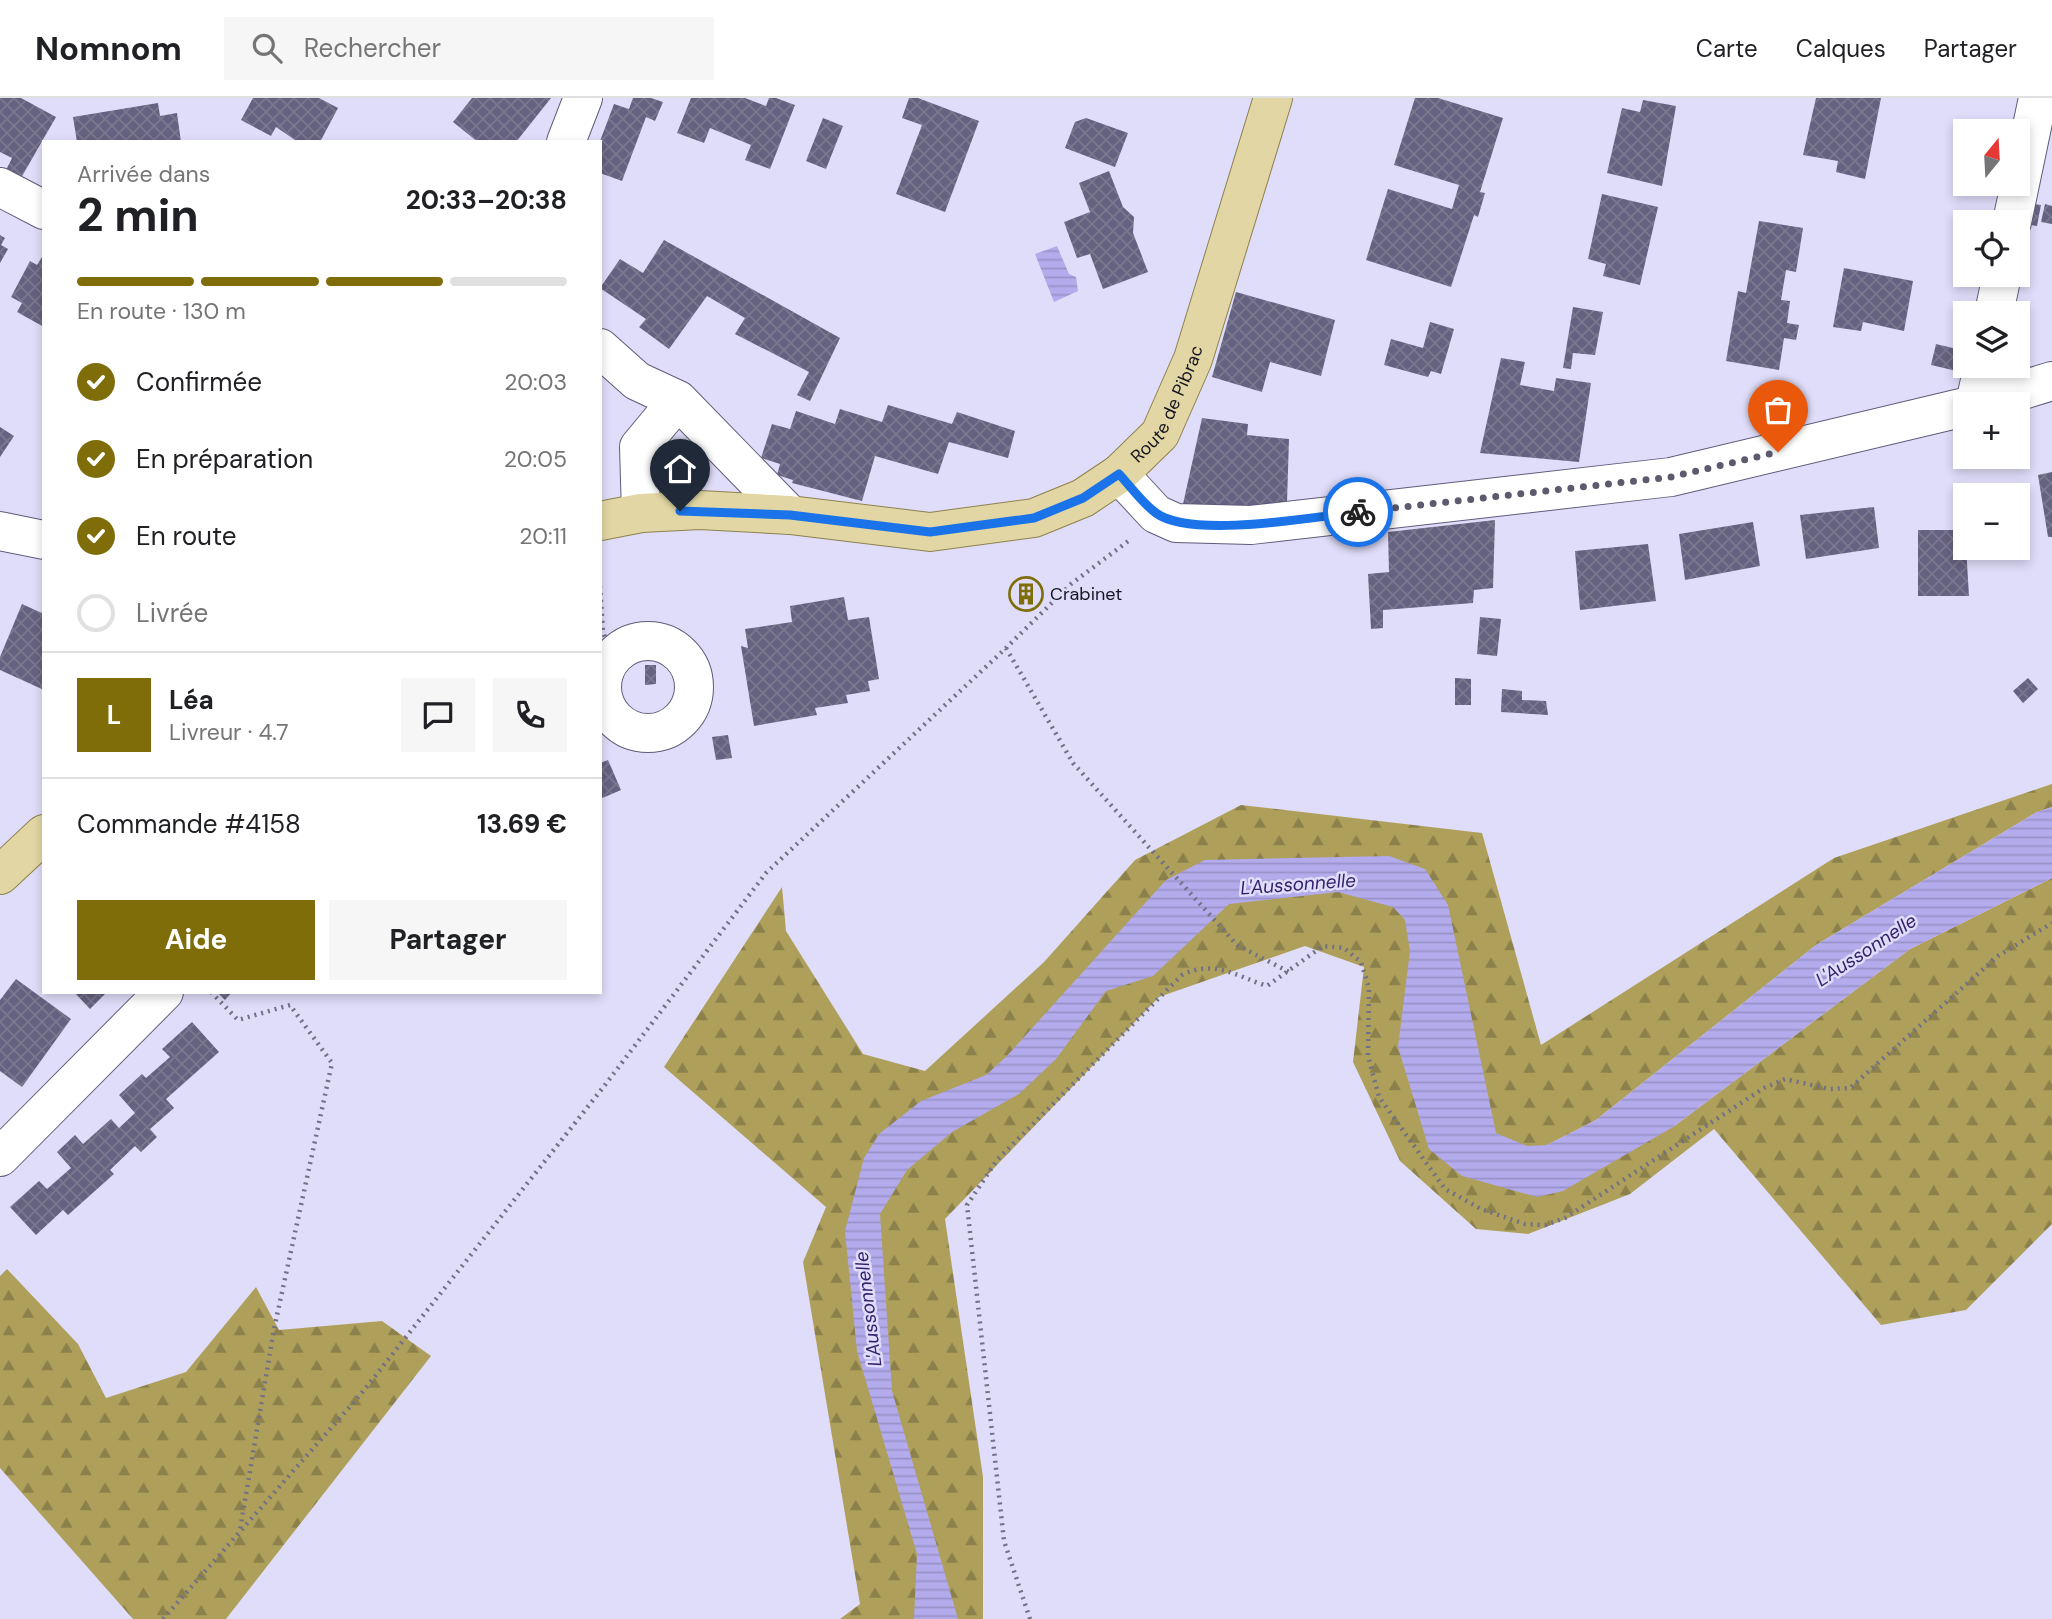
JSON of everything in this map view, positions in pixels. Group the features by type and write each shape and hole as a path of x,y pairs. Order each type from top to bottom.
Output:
{"main road":[{"name":"Route de Pibrac","path":"602,521 641,513 700,510 790,515 930,532 1034,518 1083,498 1119,474 1160,434 1193,359 1273,98"},
{"path":"0,875 42,836"}],"street":[{"path":"567,140 583,98"},
{"path":"2015,210 2038,98"},
{"path":"0,187 42,209"},
{"path":"602,350 637,381 678,400 790,515"},
{"path":"2017,392 2052,382"},
{"path":"641,513 639,447 678,400"},
{"path":"1119,474 1156,513 1176,523 1251,525 1671,477 1953,410"},
{"path":"0,531 42,540"},
{"path":"645,640 664,643 681,653 692,670 695,689 690,707 678,723 661,732 641,733 605,715 603,675 612,657 627,645 645,640"},
{"path":"0,1157 162,994"}],"path":[{"path":"163,1619 361,1394 765,873 1071,584 1138,534 1156,513"},
{"path":"602,617 603,632 612,657"},
{"path":"1006,648 1073,763 1237,945 1289,972"},
{"path":"1030,1619 1004,1541 967,1205 996,1160 1182,975 1198,967 1230,971 1267,986 1322,946 1344,948 1361,962 1369,988 1368,1056 1379,1097 1432,1173 1445,1189 1481,1209 1525,1224 1545,1225 1565,1218 1764,1088 1785,1079 1829,1089 1850,1088 1998,956 2052,923"},
{"path":"213,994 238,1020 289,1005 331,1063 274,1329 240,1531"}],"green space":[{"path":"2052,784 2052,807 2037,812 1816,945 1596,1120 1547,1145 1673,1127 1910,949 2052,878 2052,1224 1966,1310 1881,1325 1714,1129 1630,1194 1528,1234 1476,1229 1400,1161 1353,1062 1364,967 1305,946 1159,997 945,1219 983,1477 983,1619 840,1619 860,1604 803,1262 826,1207 664,1067 782,887 786,931 863,1054 925,1071 1044,962 1135,860 1241,805 1482,833 1541,1045 1834,858"},
{"path":"7,1269 78,1344 106,1398 186,1372 256,1287 279,1330 382,1321 431,1356 226,1619 133,1619 0,1468 0,1276"}],"water":[{"path":"1057,246 1069,274 1076,277 1078,291 1054,302 1035,254"},
{"name":"L'Aussonnelle","path":"2052,807 2052,878 1910,949 1673,1127 1563,1191 1537,1197 1462,1176 1429,1149 1398,1047 1410,951 1405,920 1393,907 1338,892 1229,904 1153,976 1106,991 1056,1059 1019,1094 952,1132 907,1170 880,1214 892,1391 958,1619 914,1619 917,1554 857,1351 845,1231 864,1158 879,1134 921,1101 986,1075 1006,1057 1166,880 1205,860 1389,856 1425,869 1448,905 1496,1133 1527,1146 1547,1145 1596,1120 1816,945 2037,812"}],"building":[{"path":"0,98 21,98 56,117 21,178 6,170 12,158 0,152"},
{"path":"253,98 319,98 338,108 321,140 295,140 276,127 271,136 241,120"},
{"path":"472,98 551,98 518,140 476,140 453,122"},
{"path":"633,98 651,98 663,102 655,121 646,117 622,181 602,174 600,140 614,104 629,109"},
{"path":"691,98 745,98 766,106 769,98 776,98 795,105 770,169 745,160 751,145 710,128 704,143 677,133"},
{"path":"909,98 918,98 979,121 945,212 896,194 922,125 902,118"},
{"path":"1415,98 1438,98 1503,118 1480,192 1485,193 1478,217 1474,215 1451,287 1366,260 1388,189 1452,209 1459,185 1394,165"},
{"path":"1816,98 1881,98 1865,179 1836,172 1838,161 1803,155"},
{"path":"1643,100 1676,106 1662,186 1607,173 1622,108 1640,112"},
{"path":"158,103 160,116 177,113 181,140 77,140 73,117"},
{"path":"823,118 843,126 826,169 806,161"},
{"path":"1086,118 1128,133 1115,167 1065,148 1075,122"},
{"path":"1109,171 1123,207 1134,217 1133,233 1148,272 1103,289 1090,254 1077,258 1064,222 1090,212 1079,183"},
{"path":"1602,194 1658,207 1640,285 1603,276 1606,264 1588,259"},
{"path":"2029,203 2041,205 2037,226 2030,225 2030,210 2028,210"},
{"path":"2045,204 2052,206 2052,224 2041,222"},
{"path":"1759,221 1803,228 1796,272 1786,270 1781,300 1790,301 1787,323 1799,325 1796,340 1784,338 1779,370 1726,361 1738,291 1746,293"},
{"path":"0,235 5,238 1,245 8,249 0,263"},
{"path":"664,240 840,338 810,401 797,395 809,372 735,334 745,318 707,296 669,349 639,327 646,319 602,289 602,285 620,259 643,273"},
{"path":"42,257 42,326 17,312 22,303 11,297 30,261 37,265"},
{"path":"1844,268 1913,281 1904,331 1863,322 1861,331 1833,327"},
{"path":"1236,292 1335,320 1321,376 1270,362 1262,392 1212,377"},
{"path":"1573,307 1603,312 1595,355 1573,353 1571,369 1563,368"},
{"path":"1430,322 1454,329 1441,374 1431,371 1428,377 1384,365 1391,339 1423,348"},
{"path":"1936,344 1953,348 1953,370 1931,365"},
{"path":"1501,358 1525,362 1520,385 1554,391 1556,378 1591,383 1579,462 1480,453"},
{"path":"888,405 952,424 957,412 1015,431 1008,458 949,442 938,474 875,456 862,501 792,483 793,480 777,475 780,464 761,458 772,424 790,429 796,411 835,424 840,409 882,422"},
{"path":"1202,418 1248,424 1247,435 1289,439 1287,502 1260,506 1183,504"},
{"path":"0,427 14,436 0,457"},
{"path":"2052,472 2052,537 2048,537 2038,475"},
{"path":"1874,507 1879,548 1806,559 1800,515"},
{"path":"1495,520 1493,588 1474,590 1473,603 1383,610 1383,628 1371,629 1368,574 1389,572 1388,532"},
{"path":"1753,522 1760,566 1685,580 1679,534"},
{"path":"1918,530 1953,530 1953,560 1967,560 1969,596 1918,596"},
{"path":"1648,544 1656,601 1580,610 1575,551"},
{"name":"Crabinet","path":"1027,583 1037,595 1024,606 1014,594"},
{"path":"844,597 848,620 869,617 879,679 868,681 870,691 846,695 848,703 815,708 817,715 754,726 741,646 748,648 745,629 792,622 790,606"},
{"path":"22,604 42,613 42,689 0,670 0,657"},
{"path":"1480,617 1501,619 1497,656 1477,654"},
{"path":"645,665 656,665 656,684 645,685"},
{"path":"1455,678 1471,679 1471,705 1455,705"},
{"path":"2028,678 2038,689 2023,703 2013,691"},
{"path":"1502,689 1522,691 1522,700 1546,701 1548,715 1501,712"},
{"path":"728,735 732,758 716,760 712,737"},
{"path":"608,760 621,790 602,798 602,762"},
{"path":"16,979 71,1019 22,1087 0,1071 0,1000"},
{"path":"76,994 105,994 90,1009"},
{"path":"219,994 230,994 225,1000"},
{"path":"192,1022 219,1052 166,1099 174,1108 150,1129 157,1137 141,1152 135,1146 110,1170 114,1174 68,1215 63,1210 36,1235 10,1207 39,1181 47,1189 71,1168 57,1152 75,1135 83,1144 111,1119 119,1128 135,1113 119,1095 142,1074 146,1078 170,1057 162,1049"}],"way so far":[{"path":"1358,512 1671,477 1778,452"}],"place":[{"name":"Crabinet","path":"1026,594"}],"route":[{"path":"680,511 790,515 930,532 1034,518 1083,498 1119,474 1156,513 1176,523 1251,525 1358,512"}]}
